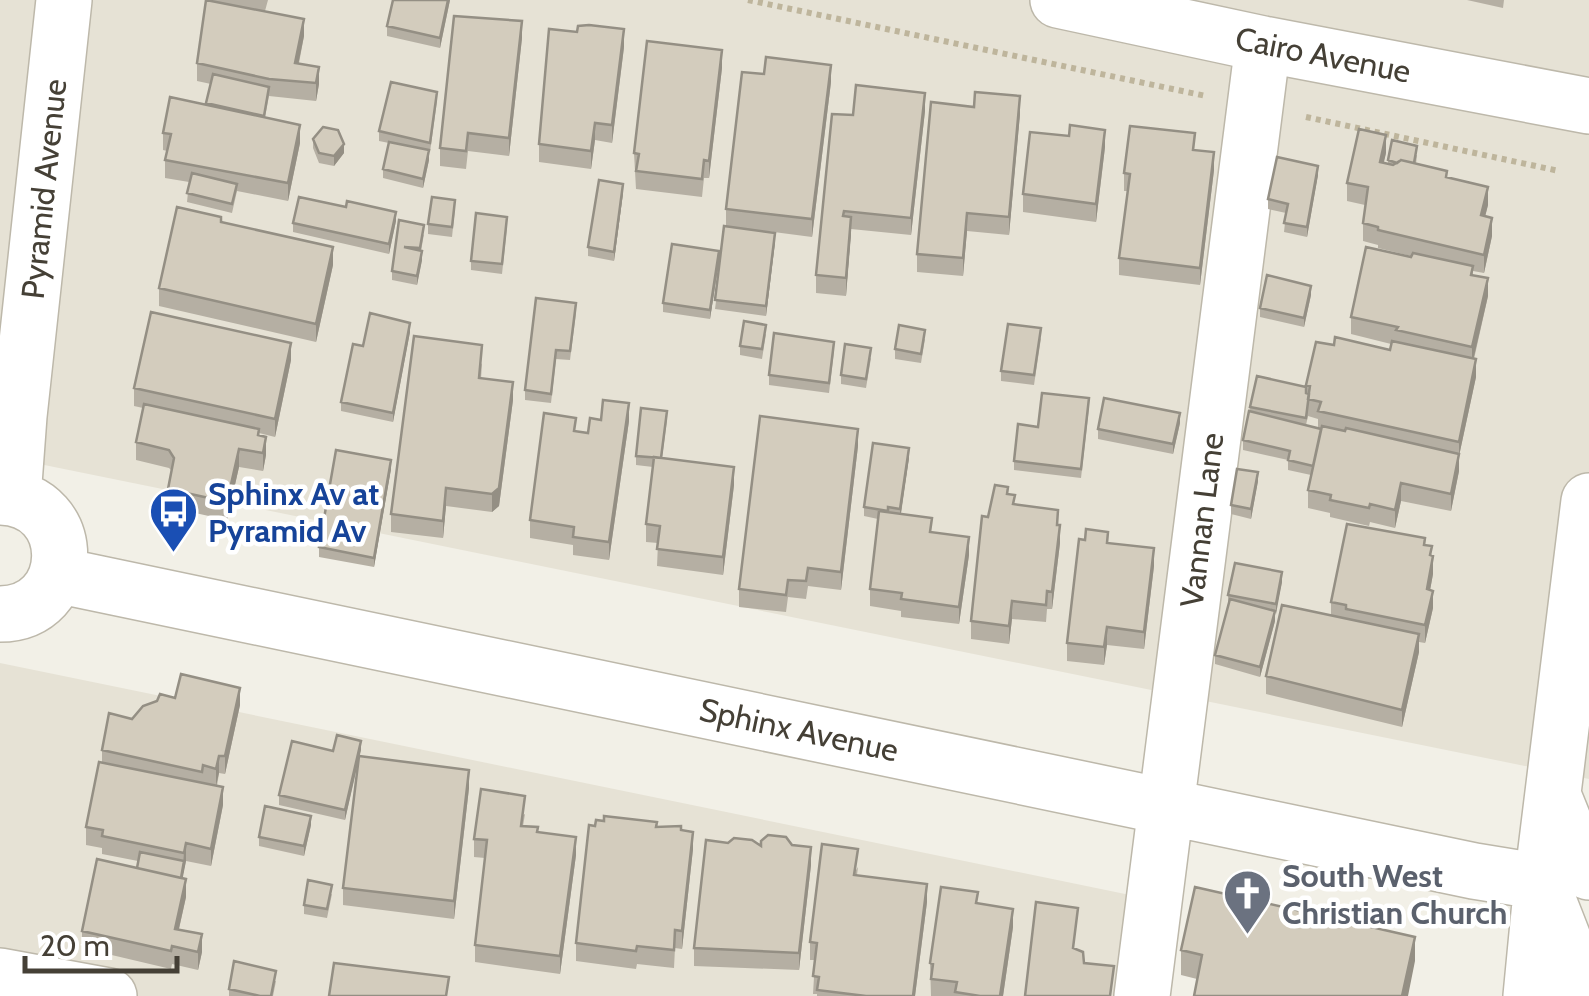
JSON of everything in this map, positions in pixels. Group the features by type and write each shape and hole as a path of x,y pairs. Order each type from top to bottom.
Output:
{"street":[{"name":"Pyramid Avenue","path":"6,497 64,0"},
{"name":"Cairo Avenue","path":"1058,0 1262,44 1589,106"},
{"name":"Vannan Lane","path":"1142,996 1262,44"},
{"path":"0,614 31,606 47,593 57,575 61,555 47,517 32,504 6,497"},
{"path":"1589,501 1553,795 1578,977 1589,992"},
{"name":"Sphinx Avenue","path":"57,575 1474,871 1565,877"},
{"path":"1531,996 1565,877"},
{"path":"0,976 109,996"}],"path":[{"path":"748,0 1560,171"}],"shaded area":[{"path":"0,0 1589,0 1589,779 0,456"},
{"path":"0,663 1130,895 1152,996 0,996"}],"building":[{"path":"206,0 304,19 295,63 319,67 316,83 269,79 197,63"},
{"path":"393,0 448,0 440,38 387,26"},
{"path":"454,16 522,21 509,138 468,133 466,151 440,148"},
{"path":"578,26 624,29 612,125 595,123 591,151 539,144 549,29 577,32"},
{"path":"647,41 722,50 709,161 704,160 702,179 636,171 639,154 634,153"},
{"path":"766,57 831,65 812,219 726,209 742,72 764,74"},
{"path":"213,74 269,87 264,116 206,103"},
{"path":"391,82 437,92 430,143 379,131"},
{"path":"856,85 925,93 911,218 844,211 843,216 851,217 846,278 816,275 832,114 853,115"},
{"path":"975,92 1020,96 1009,217 967,213 963,258 917,254 931,102 974,107"},
{"path":"170,97 300,125 288,183 165,160 171,134 163,133"},
{"path":"1070,125 1105,130 1096,204 1023,194 1030,132 1069,136"},
{"path":"1130,126 1195,133 1193,150 1214,152 1200,268 1119,258 1130,174 1124,173"},
{"path":"323,127 338,130 344,144 334,156 319,153 313,139"},
{"path":"1359,129 1386,135 1380,162 1393,165 1401,160 1447,171 1446,177 1488,187 1481,215 1492,218 1484,255 1363,223 1368,187 1347,183"},
{"path":"1392,140 1417,146 1414,163 1388,160"},
{"path":"389,142 429,150 423,179 383,169"},
{"path":"1277,157 1318,166 1307,227 1284,223 1288,204 1268,199"},
{"path":"192,173 237,184 232,204 187,193"},
{"path":"599,180 623,184 614,252 588,247"},
{"path":"299,197 346,207 347,201 396,212 389,244 293,223"},
{"path":"432,197 455,200 452,227 428,224"},
{"path":"177,207 221,217 221,222 333,247 316,324 159,288"},
{"path":"476,213 507,217 502,264 471,261"},
{"path":"399,220 424,225 420,248 404,247 422,251 417,276 392,271"},
{"path":"724,226 775,233 766,306 715,300"},
{"path":"672,244 719,251 710,310 663,303"},
{"path":"1366,247 1473,266 1471,275 1488,278 1472,347 1351,317"},
{"path":"1267,275 1311,286 1304,318 1260,308"},
{"path":"536,298 576,303 570,351 556,350 551,394 525,390"},
{"path":"151,312 291,343 275,419 134,388"},
{"path":"370,313 410,323 393,413 341,402 353,344 363,346"},
{"path":"744,321 766,325 762,349 740,346"},
{"path":"1008,324 1041,328 1034,375 1001,371"},
{"path":"899,325 925,330 921,354 895,349"},
{"path":"774,333 834,342 829,383 769,375"},
{"path":"414,336 482,345 479,378 513,382 499,488 492,494 446,488 443,521 391,514"},
{"path":"1335,337 1390,350 1392,341 1476,359 1459,442 1318,411 1321,402 1308,399 1310,386 1306,385 1316,342 1334,345"},
{"path":"845,344 871,348 866,379 841,375"},
{"path":"1257,376 1306,387 1306,418 1250,407"},
{"path":"1042,393 1089,398 1081,469 1014,461 1018,424 1038,427"},
{"path":"1104,398 1180,413 1173,444 1098,429"},
{"path":"603,400 629,403 609,542 573,537 574,527 530,520 544,413 576,418 574,431 588,433 590,418 601,420"},
{"path":"144,404 259,429 258,435 266,437 263,453 239,449 227,502 168,489 174,458 169,450 136,442"},
{"path":"641,408 667,411 661,458 636,456"},
{"path":"1249,411 1321,429 1313,466 1288,460 1290,451 1243,440"},
{"path":"760,416 858,429 841,572 808,568 806,581 788,580 786,595 739,589"},
{"path":"1322,426 1459,454 1451,494 1401,483 1395,510 1330,500 1331,495 1308,490"},
{"path":"873,443 909,448 900,509 864,507"},
{"path":"336,450 391,460 374,558 319,547"},
{"path":"654,457 734,467 723,557 657,549 660,526 646,524"},
{"path":"1237,469 1258,472 1251,509 1231,505"},
{"path":"995,485 1008,487 1007,494 1015,495 1013,504 1058,510 1060,525 1052,592 1047,591 1046,605 1012,601 1009,626 971,621 982,516 988,517"},
{"path":"879,511 932,518 930,532 969,537 959,607 901,599 902,593 870,589"},
{"path":"1347,524 1425,538 1424,545 1432,546 1427,589 1433,591 1425,625 1346,609 1346,605 1331,602"},
{"path":"1086,529 1108,532 1107,543 1154,548 1144,632 1107,627 1104,647 1067,643 1079,539 1085,540"},
{"path":"1235,563 1282,572 1276,604 1228,595"},
{"path":"1230,599 1275,611 1260,667 1215,655"},
{"path":"1282,605 1419,634 1402,710 1266,676"},
{"path":"181,674 240,688 225,756 219,756 216,769 203,765 202,772 102,750 109,713 132,719 143,706 157,701 160,694 175,698"},
{"path":"337,735 361,741 345,810 279,795 292,741 333,751"},
{"path":"359,756 469,770 454,901 343,888"},
{"path":"99,762 223,787 211,849 186,843 184,853 102,836 103,830 86,827"},
{"path":"481,789 525,796 521,826 576,837 560,956 475,945 487,840 474,839"},
{"path":"265,806 311,816 304,846 259,837"},
{"path":"604,816 657,822 656,827 681,826 681,830 693,832 682,931 675,930 674,950 637,946 636,951 576,943 589,825 595,826 596,820 604,821"},
{"path":"768,835 786,837 792,845 811,847 799,953 694,948 706,840 728,843 734,838 752,840 761,846"},
{"path":"822,844 858,849 854,875 927,884 913,996 817,990 819,977 813,976 817,943 810,942"},
{"path":"140,852 184,861 181,878 137,868"},
{"path":"97,859 186,879 175,929 202,934 198,952 172,946 171,951 82,931"},
{"path":"308,880 332,885 327,909 304,905"},
{"path":"941,887 978,892 976,903 1013,909 1000,996 955,992 957,982 931,979"},
{"name":"South West Christian Church","path":"1195,887 1415,937 1402,996 1194,996 1202,955 1181,950"},
{"path":"1036,902 1078,908 1073,948 1083,952 1084,963 1114,966 1110,996 1025,996"},
{"path":"234,961 276,971 271,996 229,989"},
{"path":"334,963 449,977 446,996 329,996"}],"place":[{"name":"Sphinx Av at Pyramid Av","path":"173,554"},
{"name":"South West Christian Church","path":"1247,936"}]}
